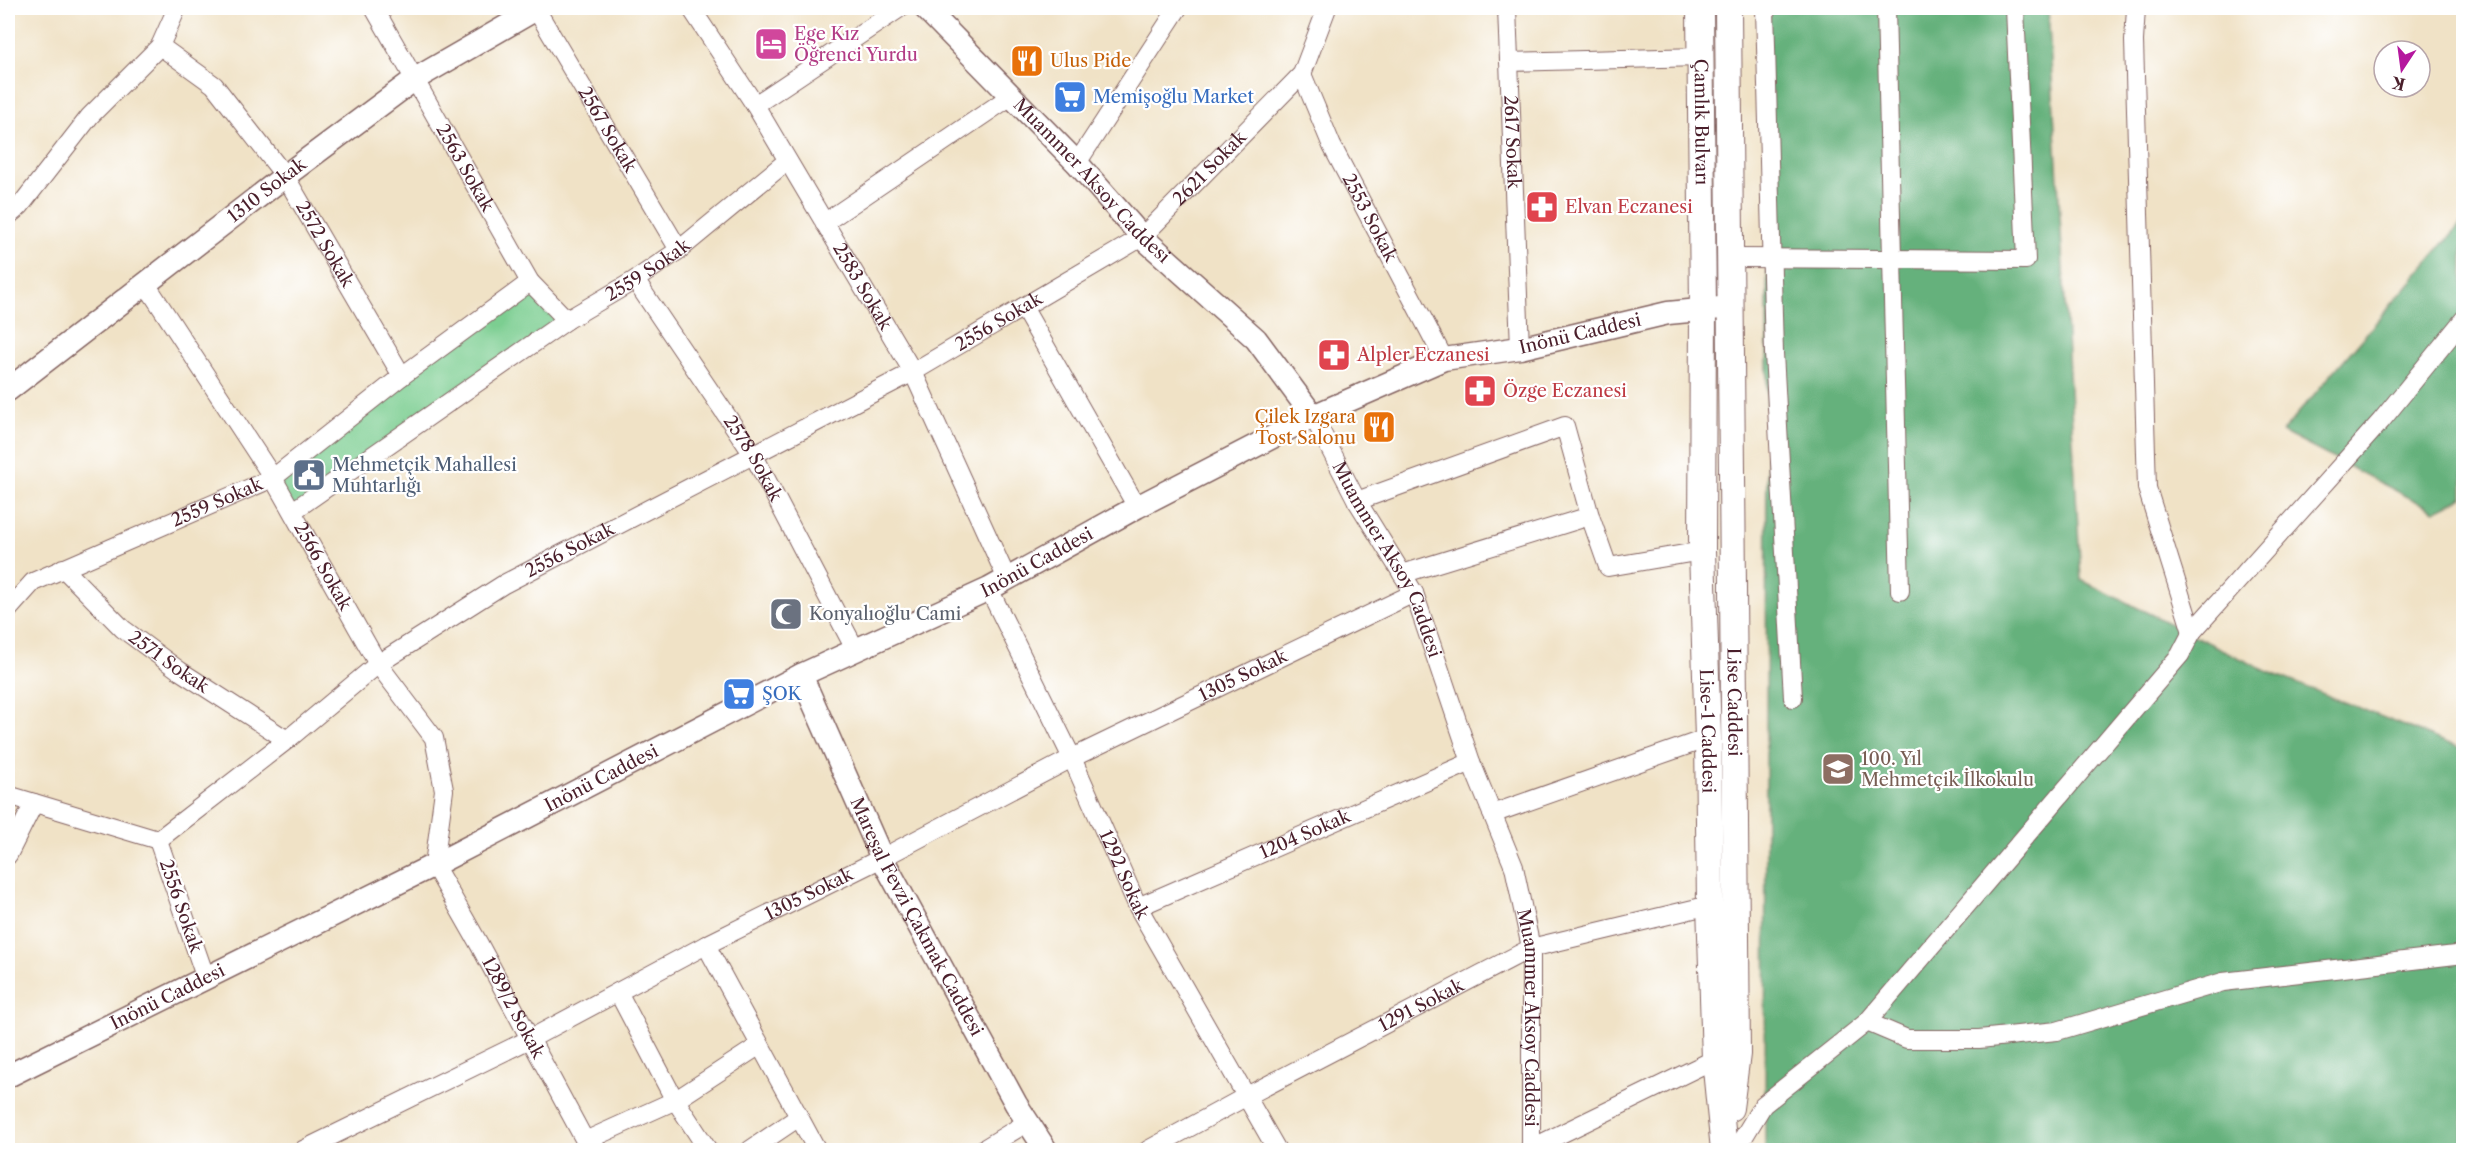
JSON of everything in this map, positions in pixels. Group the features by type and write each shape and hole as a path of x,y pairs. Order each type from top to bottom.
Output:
{"main road":[{"name":"Çamlık Bulvarı","path":"1700,8 1703,309"},
{"name":"Çamlık Bulvarı","path":"1728,8 1732,258"},
{"name":"Lise Caddesi","path":"1722,1149 1737,1054 1732,258"},
{"name":"Lise-1 Caddesi","path":"1703,309 1702,551 1710,905 1715,1059 1722,1149"}],"street":[{"path":"8,216 20,206 90,116 160,46 177,8"},
{"name":"2563 Sokak","path":"375,8 530,282 567,320"},
{"name":"1310 Sokak","path":"8,390 285,176 415,79 537,8"},
{"name":"2567 Sokak","path":"537,8 679,250"},
{"name":"2583 Sokak","path":"691,8 755,105 912,372 998,584"},
{"path":"755,105 900,8"},
{"name":"Muammer Aksoy Caddesi","path":"925,8 1077,163 1142,237 1256,339 1312,416 1357,501 1414,592 1471,762 1514,867 1531,948 1530,1150"},
{"name":"2621 Sokak","path":"1142,237 1302,74 1327,8"},
{"name":"2617 Sokak","path":"1507,8 1520,348"},
{"path":"1765,8 1774,353 1793,698"},
{"path":"1886,8 1900,591"},
{"path":"1732,258 2026,260 2015,8"},
{"path":"2136,8 2134,41 2147,488 2192,632"},
{"path":"1077,163 1170,10"},
{"name":"2572 Sokak","path":"160,46 214,85 285,176 402,376"},
{"path":"1509,62 1700,57"},
{"name":"2553 Sokak","path":"1302,74 1332,146 1444,359"},
{"path":"824,223 1011,96"},
{"name":"2559 Sokak","path":"293,511 567,320 635,280 679,250 787,160"},
{"name":"2556 Sokak","path":"206,979 158,840 287,740 378,664 504,584 912,372 1142,237"},
{"name":"2578 Sokak","path":"635,280 754,456 855,649"},
{"name":"2559 Sokak","path":"8,610 33,582 273,478 402,376 530,282"},
{"name":"2566 Sokak","path":"146,284 273,478 378,664 434,738 444,790 434,865"},
{"path":"1023,307 1137,507"},
{"name":"Inönü Caddesi","path":"8,1076 434,865 801,675 998,584 1137,507 1312,416 1444,359 1520,348 1668,313 1731,308"},
{"path":"1722,1149 1740,1143 1763,1105 1867,1022 2180,655 2192,632 2381,421 2463,319"},
{"path":"1357,501 1565,426 1590,516 1608,567 1702,551"},
{"path":"1402,574 1590,516"},
{"name":"2571 Sokak","path":"63,568 123,629 180,671 287,740"},
{"name":"1292 Sokak","path":"998,584 1138,907 1277,1150"},
{"name":"1305 Sokak","path":"303,1150 530,1039 706,945 882,858 1072,758 1414,592"},
{"name":"Mareşal Fevzi Çakmak Caddesi","path":"801,675 882,858 1028,1122 1046,1150"},
{"path":"1492,814 1708,738"},
{"name":"1204 Sokak","path":"1138,907 1471,762"},
{"path":"8,795 158,840"},
{"path":"8,855 34,803"},
{"name":"1289/2 Sokak","path":"434,865 587,1146"},
{"name":"1291 Sokak","path":"1148,1150 1531,948 1710,905"},
{"path":"706,945 818,1150"},
{"path":"1867,1022 1907,1039 1979,1038 2057,1031 2223,982 2463,954"},
{"path":"618,992 699,1147"},
{"path":"587,1146 676,1100 760,1045"},
{"path":"1530,1150 1715,1059"},
{"path":"750,1150 799,1117"},
{"path":"981,1150 1028,1122"}],"green space":[{"path":"1768,8 2048,8 2081,580 2266,671 2463,749 2463,1150 1765,1150"},
{"path":"2463,221 2463,497 2435,511 2282,432"},
{"path":"530,282 567,320 293,511 273,478"}],"place":[{"name":"Ege Kız Öğrenci Yurdu","path":"771,44"},
{"name":"Ulus Pide","path":"1027,61"},
{"name":"Memişoğlu Market","path":"1070,97"},
{"name":"Elvan Eczanesi","path":"1542,207"},
{"name":"Alpler Eczanesi","path":"1334,355"},
{"name":"Özge Eczanesi","path":"1480,391"},
{"name":"Çilek Izgara Tost Salonu","path":"1379,427"},
{"name":"Mehmetçik Mahallesi Muhtarlığı","path":"309,475"},
{"name":"Konyalıoğlu Cami","path":"786,614"},
{"name":"ŞOK","path":"739,694"},
{"name":"100. Yıl Mehmetçik İlkokulu","path":"1838,769"}]}
